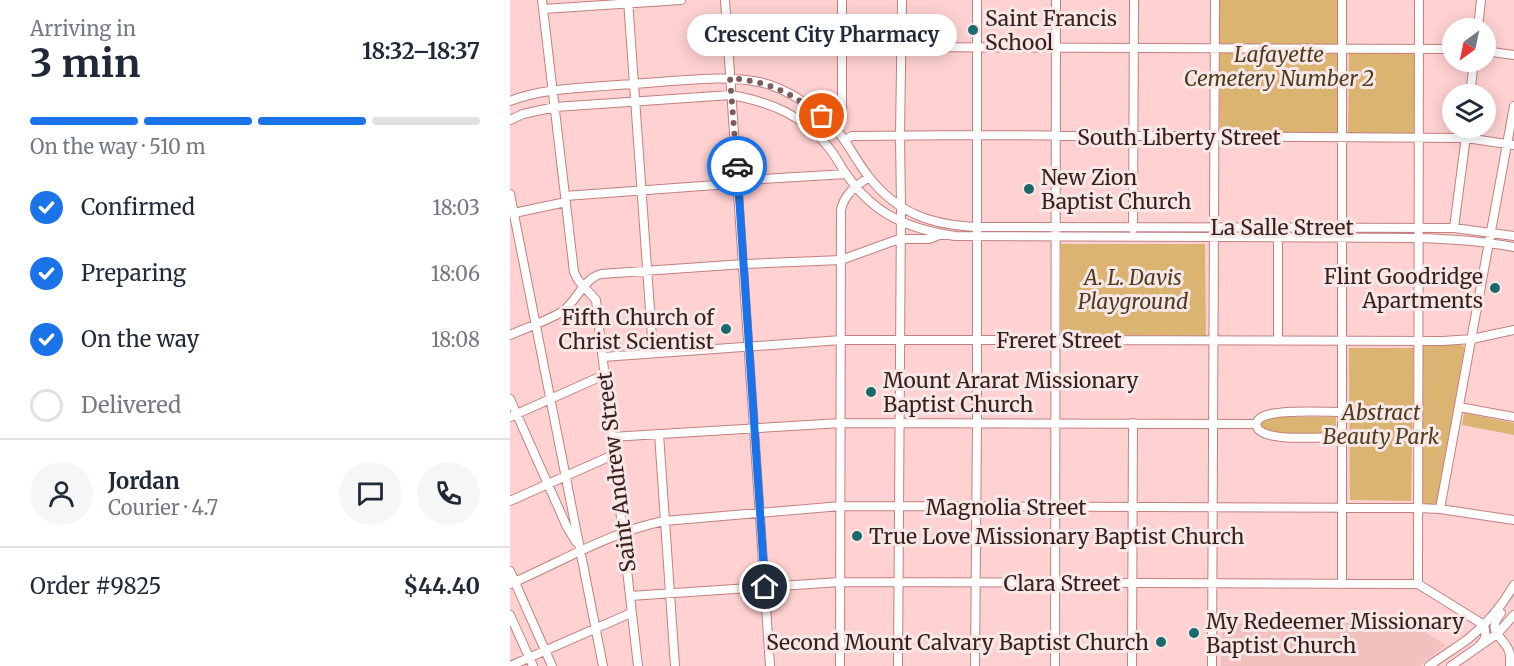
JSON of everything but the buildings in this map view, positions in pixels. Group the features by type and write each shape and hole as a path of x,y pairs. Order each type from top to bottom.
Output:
{"street":[{"name":"Saint Andrew Street","path":"542,0 574,272 596,300 638,666"},
{"path":"543,9 681,0"},
{"path":"725,0 770,666"},
{"path":"820,137 832,124 842,107 842,0"},
{"path":"898,666 902,0"},
{"path":"975,666 977,0"},
{"path":"1055,666 1056,0"},
{"path":"1133,237 1134,0"},
{"path":"1212,666 1215,0"},
{"path":"1342,0 1342,584"},
{"path":"1419,0 1418,584 1484,625 1486,638 1472,652"},
{"path":"1479,18 1481,0"},
{"path":"628,2 653,352"},
{"path":"842,47 1442,48"},
{"path":"1496,53 1514,55"},
{"name":"La Salle Street","path":"510,101 530,94 553,90 635,84 730,78 762,83 806,104 832,124 869,177 885,194 920,218 947,225 977,227 1454,228 1514,236"},
{"path":"510,120 523,114 555,107 731,95 760,101 797,118 820,137 856,187 879,208 900,222 917,229 942,234"},
{"path":"1440,509 1490,232 1511,144 1514,106"},
{"name":"South Liberty Street","path":"845,140 852,136 977,135 1442,138"},
{"path":"1454,228 1466,138"},
{"name":"South Liberty Street","path":"1466,138 1511,144"},
{"path":"512,211 565,199 642,190 730,184 746,180 846,174"},
{"path":"840,666 843,204 850,192 869,177"},
{"path":"510,194 514,230 536,323 603,666"},
{"path":"510,335 565,309 592,278 601,274 841,260 899,239 929,239 942,234"},
{"name":"La Salle Street","path":"942,234 977,237 1419,238 1489,242 1514,247"},
{"path":"1278,237 1278,341"},
{"name":"Freret Street","path":"603,357 841,340 1419,341 1472,339 1514,330"},
{"path":"513,416 604,375"},
{"path":"510,399 513,416 581,551"},
{"path":"1459,407 1514,417"},
{"path":"1256,424 1262,416 1282,413 1342,412"},
{"path":"611,437 841,423 1256,424"},
{"path":"1132,666 1133,423"},
{"path":"1256,424 1263,433 1279,436 1342,437"},
{"path":"659,434 675,666"},
{"path":"510,501 613,455"},
{"name":"Magnolia Street","path":"512,583 622,532 644,525 664,521 841,506 1418,508 1514,520"},
{"path":"510,571 512,583 552,666"},
{"name":"Clara Street","path":"630,596 840,582 1418,584"},
{"path":"1429,666 1484,625 1514,587"},
{"path":"1510,666 1510,653 1494,630 1495,622 1512,598 1514,587"},
{"path":"510,666 631,613"},
{"path":"510,615 533,666"},
{"path":"1451,666 1497,634 1514,615"}],"shaded area":[{"path":"1409,622 1446,645 1420,666 1221,666 1222,624"}],"green space":[{"name":"Lafayette Cemetery Number 2","path":"1218,0 1339,0 1338,132 1220,133"},
{"path":"1419,48 1415,134 1348,134 1349,52"},
{"name":"A. L. Davis Playground","path":"1061,244 1205,244 1206,336 1061,335"},
{"path":"1424,345 1464,346 1435,505 1422,504"},
{"name":"Abstract Beauty Park","path":"1349,348 1414,348 1411,501 1350,500"},
{"path":"1464,413 1514,423 1514,435 1462,425"},
{"path":"1336,417 1336,434 1285,433 1260,427 1261,422 1266,419"}],"way so far":[{"path":"737,166 730,78 762,83 780,90 794,96 822,116"}],"place":[{"name":"Saint Francis School","path":"973,30"},
{"name":"Crescent City Pharmacy","path":"822,116"},
{"name":"New Zion Baptist Church","path":"1029,189"},
{"name":"Flint Goodridge Apartments","path":"1495,288"},
{"name":"Fifth Church of Christ Scientist","path":"726,329"},
{"name":"Mount Ararat Missionary Baptist Church","path":"871,392"},
{"name":"True Love Missionary Baptist Church","path":"857,536"},
{"name":"My Redeemer Missionary Baptist Church","path":"1194,633"},
{"name":"Second Mount Calvary Baptist Church","path":"1161,642"}],"route":[{"path":"737,166 765,587"}]}
